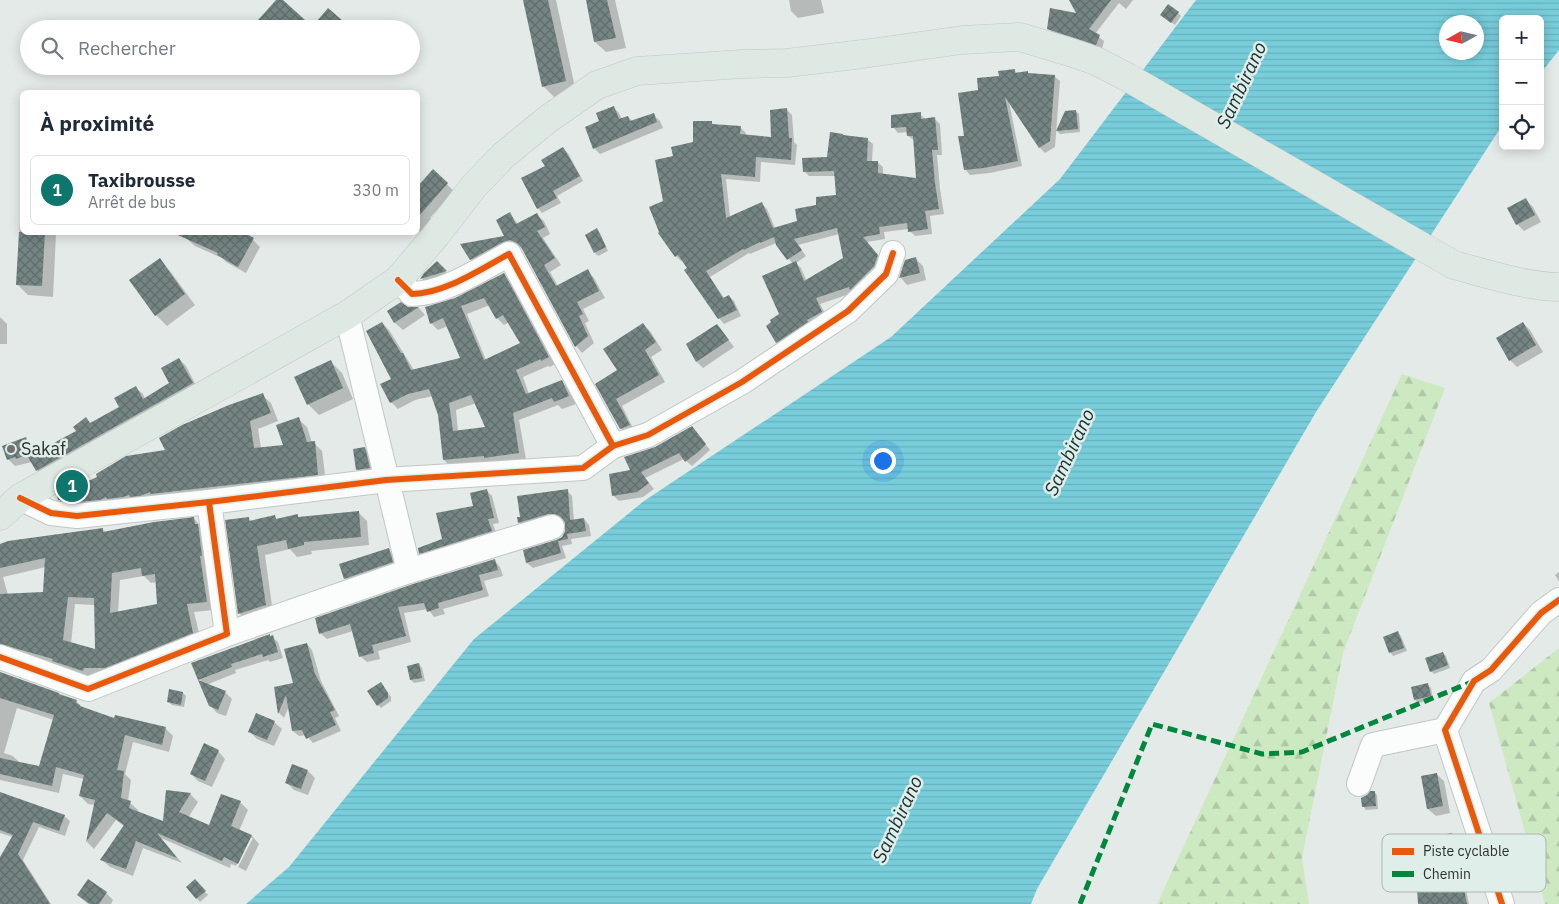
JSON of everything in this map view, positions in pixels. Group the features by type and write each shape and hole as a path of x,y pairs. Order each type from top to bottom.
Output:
{"main road":[{"path":"0,516 10,494 347,315 398,280 474,186 504,155 548,119 597,85 637,71 787,63 962,40 1020,37 1073,52 1127,77 1454,265 1545,287 1559,287"}],"street":[{"path":"10,494 51,514 77,516 386,480 583,468 613,446 648,435 742,382 848,311 886,274 893,252"},
{"path":"398,280 412,294 422,294 460,280 509,254 613,446"},
{"path":"347,315 409,571"},
{"path":"209,502 227,634"},
{"path":"0,657 88,689 227,634 409,571 552,527"},
{"path":"1359,784 1373,745 1444,730 1474,681 1491,670 1541,613 1559,600"},
{"path":"1444,730 1479,834"},
{"path":"1498,892 1502,904"}],"green space":[{"path":"1402,374 1445,388 1343,653 1302,858 1309,904 1157,904"},
{"path":"1559,648 1559,904 1545,904 1542,892 1546,892 1546,834 1525,834 1489,703"}],"water":[{"name":"Sambirano","path":"1196,0 1559,0 1559,50 1544,69 1544,15 1499,15 1499,130 1316,412 1037,889 1031,904 246,904 289,867 474,639 644,501 891,337 1060,179"}],"building":[{"path":"276,0 283,0 305,20 258,20"},
{"path":"523,0 548,0 566,81 542,87"},
{"path":"586,0 607,0 616,38 594,42"},
{"path":"1069,0 1111,0 1089,29 1100,35 1096,45 1047,29 1050,8 1076,13"},
{"path":"1168,4 1179,12 1171,23 1160,15"},
{"path":"328,8 342,20 318,20"},
{"path":"1015,69 1015,73 1028,71 1028,73 1055,75 1050,141 1039,148 1005,97 1018,161 964,170 958,136 964,136 958,93 978,90 977,78 999,76 998,71"},
{"path":"614,106 619,119 628,116 630,121 654,113 657,122 593,149 585,127 599,121 596,113"},
{"path":"787,108 789,138 792,138 791,160 756,157 755,177 721,174 726,218 762,202 773,228 797,221 795,209 816,205 816,197 836,195 834,171 803,172 802,158 827,157 830,132 868,138 867,161 878,161 878,173 916,178 913,136 907,136 906,127 891,128 891,115 921,112 921,119 935,117 938,150 932,150 939,209 925,211 928,229 908,232 907,223 879,227 880,234 863,237 878,255 874,266 850,290 849,287 816,298 822,312 807,320 808,322 776,343 766,326 771,322 770,320 779,314 762,276 796,261 804,281 843,258 837,228 794,239 802,250 787,260 776,245 774,237 743,249 706,271 723,298 729,295 737,310 718,319 684,270 687,268 678,255 675,257 658,233 649,207 663,201 655,160 673,156 671,147 693,142 693,121 712,121 712,124 741,126 740,134 771,137 770,110"},
{"path":"1076,110 1078,129 1056,131 1065,111"},
{"path":"563,147 580,176 553,191 557,198 537,209 521,178 545,166 541,160"},
{"path":"433,169 448,183 420,215 420,184"},
{"path":"1526,198 1535,215 1516,225 1507,208"},
{"path":"510,212 516,224 537,213 545,227 537,231 555,258 544,265 556,286 588,269 599,291 577,302 583,314 579,316 588,336 575,347 521,247 517,243 510,240 503,242 470,260 460,244 504,236 496,220"},
{"path":"597,228 606,247 594,253 585,235"},
{"path":"19,232 20,235 45,235 42,286 16,285"},
{"path":"178,235 248,235 254,238 238,267 217,255 218,253"},
{"path":"916,257 920,273 899,278 905,260"},
{"path":"160,258 185,294 155,316 129,280"},
{"path":"437,261 447,271 420,279 424,273"},
{"path":"504,273 549,357 516,370 526,394 562,380 569,396 554,402 552,398 513,413 519,453 484,458 484,456 443,460 438,415 429,389 408,394 390,403 380,384 391,379 366,331 382,322 401,353 403,353 411,370 460,358 443,318 430,324 425,307 455,298","holes":["484,298 496,319 503,315 520,343 484,360 461,306","471,395 485,427 453,431 449,403"]},
{"path":"401,302 408,307 419,307 394,323 387,311"},
{"path":"1523,322 1536,345 1509,361 1496,338"},
{"path":"643,323 656,342 645,350 659,375 616,399 630,425 620,429 595,384 617,370 603,349"},
{"path":"717,324 729,340 696,362 686,344"},
{"path":"179,358 193,383 36,471 28,457 76,431 73,427 86,417 90,423 119,407 114,398 136,386 143,399 169,383 161,368"},
{"path":"331,360 343,388 307,405 294,377"},
{"path":"263,393 271,413 250,421 254,448 283,445 276,425 299,417 307,442 315,441 318,475 150,494 150,492 140,496 130,497 129,495 107,499 106,497 100,500 77,502 58,500 57,495 97,477 96,474 126,456 165,450 159,438 182,425"},
{"path":"692,426 706,444 698,452 685,462 679,453 641,472 649,483 637,492 612,496 609,474 630,470 624,457 655,447"},
{"path":"26,437 32,453 7,460 2,446"},
{"path":"365,447 370,468 356,470 353,449"},
{"path":"487,489 494,518 488,519 492,531 419,554 418,548 442,539 436,513 473,506 470,493"},
{"path":"568,489 570,520 584,518 586,531 567,534 568,539 558,541 561,553 526,563 523,550 562,537 565,531 565,523 561,517 555,514 548,514 518,523 517,517 520,517 517,496"},
{"path":"359,511 361,537 304,542 304,545 288,549 286,540 257,546 266,605 238,614 225,520 249,517 249,521 275,515 276,519 298,514 298,517"},
{"path":"194,517 195,524 198,524 202,556 200,556 207,602 187,604 193,633 105,668 84,668 83,671 52,661 53,659 0,644 0,594 43,592 45,558 0,568 0,544 8,541 103,528 103,532 154,522","holes":["141,568 142,576 155,574 157,604 110,613 112,573","68,597 94,598 95,649 63,640"]},
{"path":"389,548 393,562 344,579 339,564"},
{"path":"495,559 498,570 479,575 483,590 438,603 439,608 427,612 424,603 398,607 406,636 372,645 374,653 359,657 350,624 319,634 315,618 413,584"},
{"path":"1398,631 1404,648 1389,653 1383,637"},
{"path":"270,634 270,636 273,635 278,652 263,657 262,654 231,664 232,667 198,680 191,663"},
{"path":"307,643 315,674 335,710 330,712 336,725 306,739 302,730 292,731 286,695 278,714 274,687 293,683 284,649"},
{"path":"1443,652 1448,665 1430,672 1425,658"},
{"path":"419,663 422,678 410,680 407,666"},
{"path":"0,672 77,700 76,703 80,706 114,718 115,715 166,727 162,745 125,735 117,770 124,771 121,798 131,801 129,808 163,821 166,790 191,793 179,812 209,825 221,794 241,801 231,826 252,835 238,864 224,857 222,861 157,833 177,858 136,841 126,869 100,860 124,825 107,813 86,842 95,800 79,796 84,775 56,767 52,786 0,774 0,758 39,766 54,715 0,698"},
{"path":"198,680 226,691 218,710 209,706"},
{"path":"381,682 388,693 388,698 377,706 367,691"},
{"path":"1428,683 1431,696 1414,700 1411,687"},
{"path":"169,689 183,692 181,705 167,702"},
{"path":"256,713 275,721 267,740 248,732"},
{"path":"204,743 219,750 205,781 190,774"},
{"path":"292,764 308,770 301,789 285,783"},
{"path":"1437,773 1443,806 1427,809 1421,776"},
{"path":"1370,791 1375,791 1376,806 1362,807 1361,798"},
{"path":"0,792 65,815 59,831 33,822 18,854 50,904 0,904 0,857 13,835 0,830"},
{"path":"88,879 107,892 99,904 90,904 77,895"},
{"path":"195,879 206,891 196,899 186,887"},
{"path":"1417,892 1465,892 1467,904 1418,904"}],"marked path":[{"path":"1080,904 1152,724 1262,754 1302,752 1474,681"}],"cycle path":[{"path":"613,446 648,435 742,382 848,311 886,274 893,253"},
{"path":"20,498 51,513 77,516 386,480 583,468 613,446 509,254 462,280 437,290 412,294 398,280"},
{"path":"0,657 88,689 227,634 209,502"},
{"path":"1479,834 1445,730 1474,681 1491,670 1541,613 1559,600"},
{"path":"1498,892 1502,904"}],"place":[{"name":"Sakaf","path":"11,449"},
{"name":"Taxibrousse","path":"72,486"}]}
